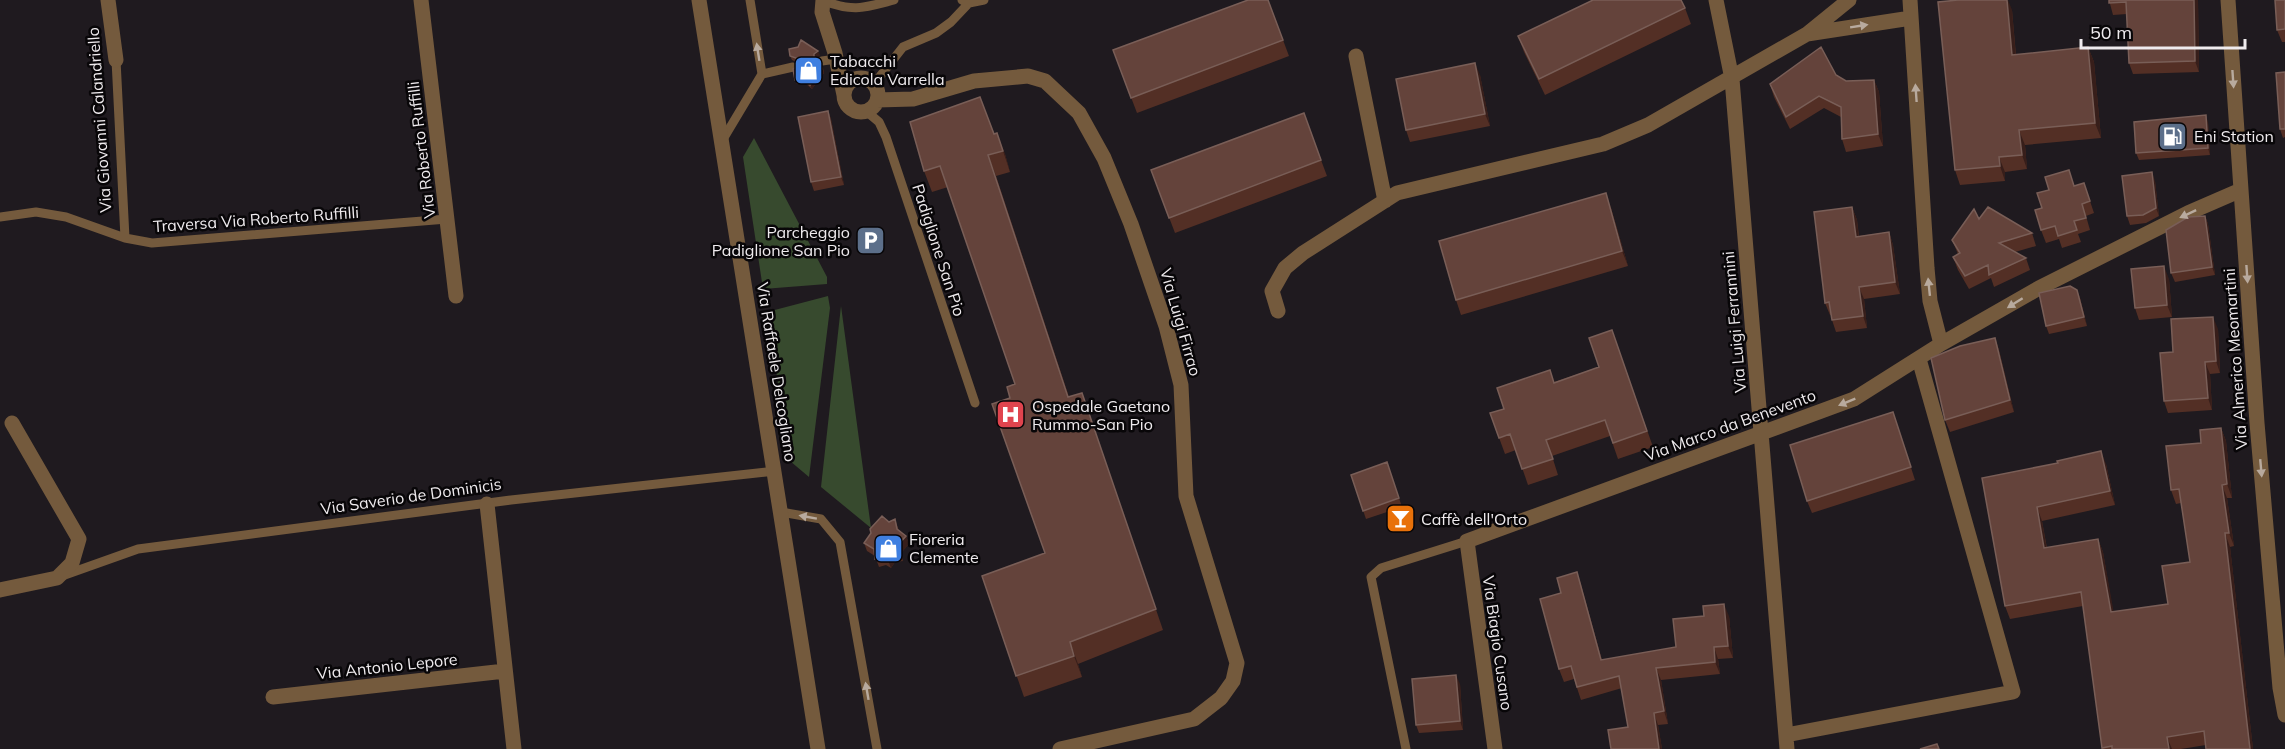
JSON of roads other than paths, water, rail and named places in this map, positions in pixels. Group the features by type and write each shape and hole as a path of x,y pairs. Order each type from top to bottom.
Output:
{"street":[{"name":"Via Giovanni Calandriello","path":"108,0 116,60"},
{"name":"Via Roberto Ruffilli","path":"421,0 456,296"},
{"name":"Via Raffaele Delcogliano","path":"699,0 818,749"},
{"path":"824,0 822,12 829,60 845,100 851,109 856,111 871,109 878,100 877,88 874,84 869,80 858,78 848,84 844,94"},
{"name":"Via Luigi Ferrannini","path":"1716,0 1731,79 1787,742"},
{"path":"1278,311 1272,291 1285,268 1397,193 1603,144 1648,125 1808,34 1850,0"},
{"path":"1910,0 1927,268 1930,301 1941,344"},
{"name":"Via Almerico Meomartini","path":"2228,0 2256,411 2285,715"},
{"path":"1808,34 1911,18"},
{"path":"1356,56 1385,201"},
{"name":"Via Luigi Firrao","path":"878,100 913,99 974,81 1011,76 1028,76 1045,81 1079,113 1104,158 1131,225 1166,326 1181,385 1186,496 1237,663 1233,681 1221,698 1194,719 1060,749"},
{"name":"Via Marco da Benevento","path":"1467,542 1854,399 1941,344 2039,288 2188,213 2241,190"},
{"path":"1787,742 2013,692 1919,358"},
{"path":"12,423 78,539 72,563 57,578"},
{"path":"487,504 514,749"},
{"name":"Via Biagio Cusano","path":"1467,542 1494,749"},
{"name":"Via Saverio de Dominicis","path":"0,590 57,578"},
{"name":"Via Antonio Lepore","path":"273,697 505,672"}],"lane":[{"path":"722,141 762,74 750,0"},
{"path":"824,0 842,8 857,9 894,0"},
{"path":"874,84 903,47 936,33 951,21 966,2 984,0"},
{"name":"Via Giovanni Calandriello","path":"116,60 125,238"},
{"path":"762,74 793,67"},
{"name":"Padiglione San Pio","path":"866,111 879,122 886,137 975,403"},
{"name":"Traversa Via Roberto Ruffilli","path":"0,217 36,212 66,217 125,238 152,243 447,219"},
{"name":"Via Saverio de Dominicis","path":"57,578 138,549 487,504 775,471"},
{"path":"781,512 820,519 840,542 877,749"},
{"name":"Via Marco da Benevento","path":"1406,749 1371,577 1381,568 1467,542"}],"place":[{"name":"Tabacchi Edicola Varrella","path":"809,70"},
{"name":"Eni Station","path":"2173,136"},
{"name":"Parcheggio Padiglione San Pio","path":"871,241"},
{"name":"Ospedale Gaetano Rummo-San Pio","path":"1011,415"},
{"name":"Caffè dell'Orto","path":"1400,519"},
{"name":"Fioreria Clemente","path":"888,548"}]}
